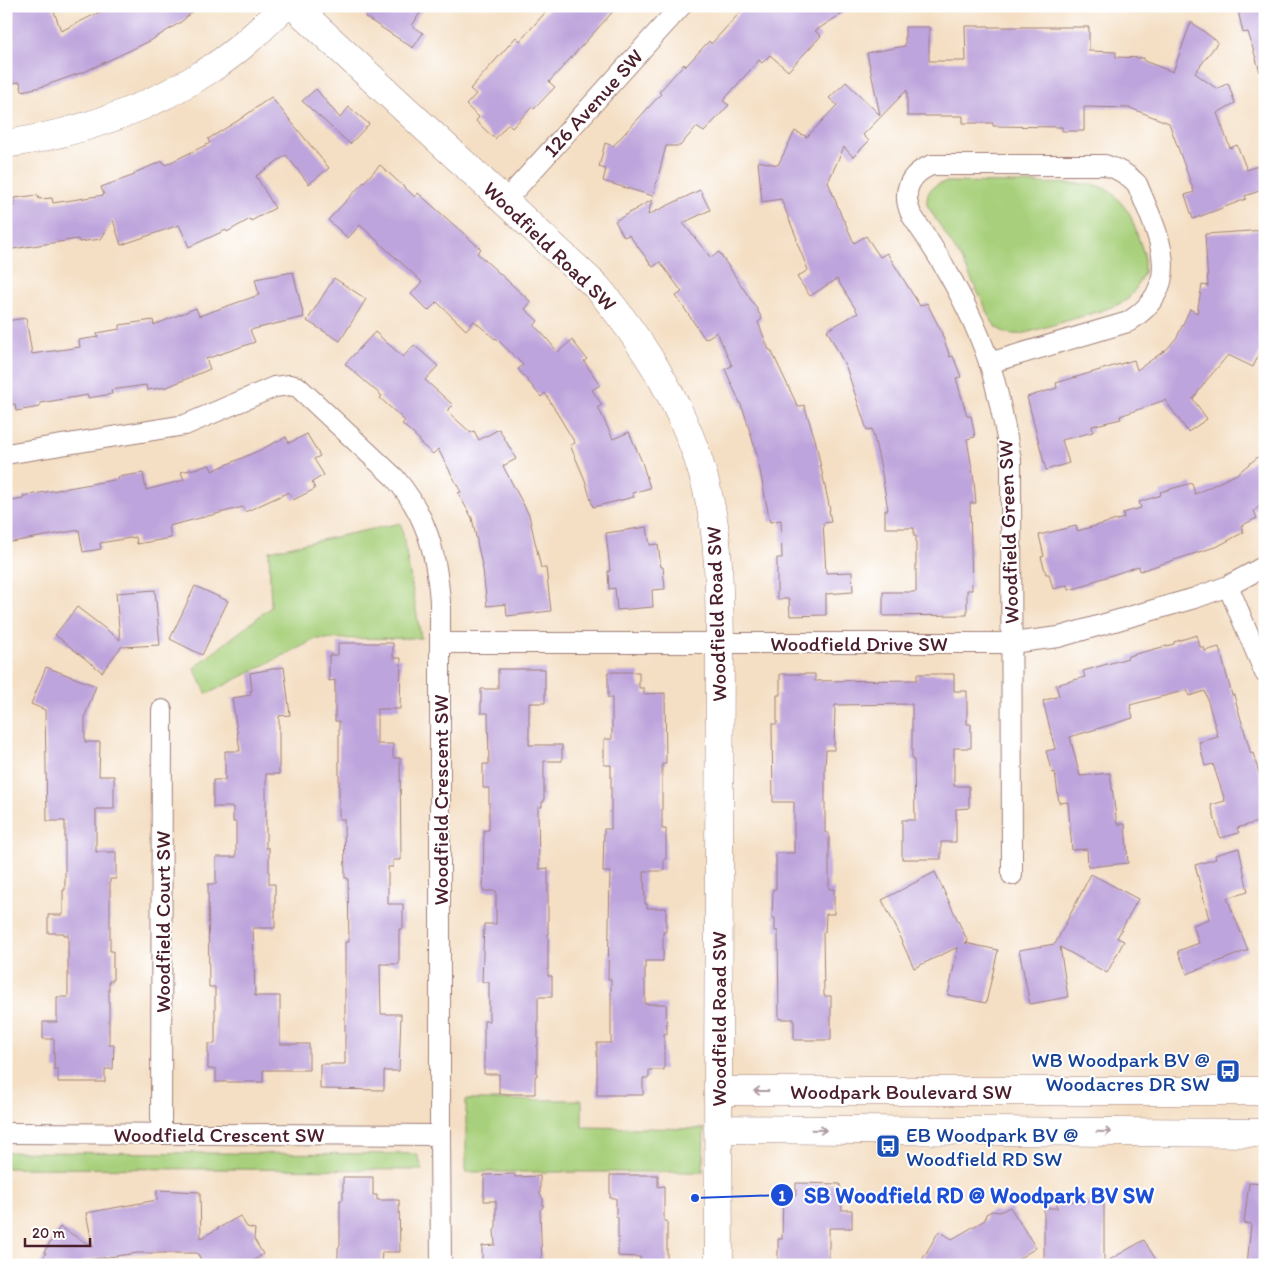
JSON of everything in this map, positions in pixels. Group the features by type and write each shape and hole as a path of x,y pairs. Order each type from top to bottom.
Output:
{"street":[{"path":"6,144 89,126 133,111 213,68 258,32 285,6"},
{"name":"Woodfield Road SW","path":"294,6 597,287 620,314 654,364 680,410 696,454 710,502 718,571 720,642 719,1265"},
{"name":"126 Avenue SW","path":"505,200 681,6"},
{"name":"Woodfield Green SW","path":"989,362 1128,322 1144,311 1156,294 1164,265 1160,244 1137,184 1131,177 1120,170 1105,165 932,165 924,168 912,179 906,196 907,206 956,285 989,362 999,399 1010,460 1012,874"},
{"name":"Woodfield Crescent SW","path":"6,454 185,425 274,387 290,385 298,388 395,478 406,491 416,507 430,538 437,566 440,601 440,1135 6,1133"},
{"name":"Woodfield Drive SW","path":"440,643 1011,643 1058,637 1195,598 1228,586 1265,566"},
{"path":"1228,586 1265,673"},
{"name":"Woodfield Court SW","path":"161,1134 162,710"},
{"name":"Woodpark Boulevard SW","path":"718,1092 1265,1091"},
{"name":"Woodpark Boulevard SW","path":"718,1129 1261,1136"},
{"path":"440,1135 441,1265"}],"green space":[{"path":"947,182 1093,184 1111,191 1130,214 1144,254 1144,272 1136,288 1128,299 1097,312 1022,334 1009,334 1002,331 993,323 963,262 927,205 931,189 938,184"},
{"path":"401,523 421,638 316,639 207,694 194,668 271,607 269,551"},
{"path":"466,1100 582,1100 582,1127 704,1129 703,1172 466,1172"},
{"path":"6,1152 417,1154 423,1170 6,1168"}],"building":[{"path":"18,6 52,6 61,31 112,6 199,6 181,22 150,41 86,71 41,87 22,91 20,82 10,83 6,64 6,9"},
{"path":"372,6 424,6 412,26 423,33 413,48 365,17"},
{"path":"551,6 618,6 549,82 555,87 534,109 532,107 512,128 508,124 495,139 476,121 479,117 466,105 476,94 470,89 516,37 520,41"},
{"path":"746,6 854,6 815,31 821,36 788,71 770,55 762,63 759,60 723,101 729,105 704,132 696,127 680,146 666,146 653,196 603,181 606,169 599,167 605,143 613,146 661,94 659,92 684,64 686,66 709,41 711,44"},
{"path":"1254,6 1265,6 1265,72 1260,72 1248,32 1243,33 1238,10"},
{"path":"1191,22 1218,42 1195,73 1217,89 1228,83 1235,103 1217,113 1230,148 1237,145 1247,170 1260,165 1265,179 1265,189 1245,196 1246,199 1193,219 1185,195 1194,192 1169,123 1130,108 1084,107 1084,131 1062,131 1062,127 993,126 993,123 963,123 963,116 907,116 907,90 863,135 869,141 853,157 844,147 828,182 843,220 854,243 866,236 880,257 887,253 920,306 927,303 941,331 950,357 953,356 961,377 956,378 967,416 971,416 975,437 967,439 976,503 970,503 972,590 967,590 967,615 883,616 883,592 916,592 916,536 914,536 914,528 885,528 885,510 888,510 872,429 867,430 846,367 827,330 858,313 837,279 810,296 797,277 808,270 781,199 762,202 758,161 778,165 795,131 807,137 837,105 829,98 846,82 880,115 867,53 905,46 905,27 929,27 929,61 966,61 965,26 1089,27 1089,51 1116,52 1116,57 1144,58 1144,61 1173,72"},
{"path":"316,89 340,118 349,107 369,124 350,144 302,101"},
{"path":"271,97 329,168 309,184 286,155 256,176 275,208 227,232 226,230 189,247 179,225 121,245 113,220 101,239 79,242 78,239 6,250 6,208 15,206 14,198 38,195 39,199 52,198 53,203 104,195 101,187 135,175 134,173 163,161 165,165 210,143 208,139"},
{"path":"380,165 415,197 418,193 481,249 477,253 531,302 525,309 538,321 534,326 558,352 572,340 587,359 584,361 600,385 592,390 602,405 598,407 613,439 629,432 642,462 650,488 632,493 634,497 593,507 585,480 570,445 575,443 545,393 541,397 518,369 523,365 496,338 474,321 466,330 437,302 428,311 411,294 422,282 360,225 348,238 328,220"},
{"path":"700,190 710,210 683,223 711,258 719,252 757,309 762,319 758,322 769,350 771,350 798,407 804,405 815,439 831,522 823,523 826,573 852,572 853,592 826,594 826,615 790,616 789,599 777,599 777,558 782,558 781,520 770,522 757,455 744,412 725,369 732,366 717,332 705,339 676,296 682,292 660,262 653,267 629,235 624,237 615,221 652,200 648,215"},
{"path":"1265,230 1265,342 1253,367 1228,355 1206,381 1193,399 1207,419 1188,432 1165,400 1120,416 1121,419 1092,426 1093,432 1062,440 1069,463 1046,470 1027,397 1057,388 1056,383 1134,360 1137,370 1167,349 1177,337 1190,309 1197,313 1202,285 1208,286 1205,234"},
{"path":"293,272 304,317 250,330 255,342 206,359 210,369 167,387 147,390 146,385 111,390 112,394 88,398 88,395 40,403 40,407 16,411 15,404 6,405 6,321 26,318 32,354 80,347 79,340 98,337 97,333 120,329 120,325 153,320 154,325 196,308 199,316 259,295 255,279"},
{"path":"334,278 366,299 340,341 307,321"},
{"path":"375,332 403,357 414,345 438,366 425,380 453,405 447,411 471,433 474,431 479,440 499,429 516,459 503,466 529,515 541,568 546,568 551,611 507,616 506,604 487,606 483,570 472,518 458,493 461,492 438,449 433,454 419,442 420,440 402,424 405,421 380,398 382,396 345,364"},
{"path":"307,434 320,456 314,459 324,475 312,482 315,489 293,500 289,492 245,512 243,507 169,526 171,538 137,544 136,537 100,543 101,549 83,552 79,530 6,543 6,502 23,499 23,496 143,473 146,490 184,480 181,472 210,465 212,471 286,437 289,443"},
{"path":"1265,451 1265,502 1254,511 1257,518 1241,526 1244,532 1218,546 1140,571 1139,566 1069,590 1067,585 1053,589 1049,574 1046,574 1041,557 1044,556 1039,535 1076,526 1077,531 1124,518 1123,513 1141,508 1139,502 1161,495 1160,492 1192,483 1195,494 1237,474"},
{"path":"647,527 650,545 658,544 665,589 652,590 653,607 617,610 615,588 609,589 608,571 610,571 606,533"},
{"path":"195,586 228,601 202,655 170,639"},
{"path":"155,590 160,645 121,647 102,672 55,635 77,607 120,640 116,593"},
{"path":"1197,635 1200,647 1204,647 1205,651 1219,647 1232,695 1234,695 1251,754 1253,753 1265,793 1265,806 1260,808 1264,820 1237,828 1239,833 1220,838 1211,805 1225,801 1213,764 1205,766 1199,742 1218,737 1205,691 1189,696 1187,690 1130,705 1133,718 1070,737 1080,776 1110,773 1117,824 1125,824 1128,863 1088,867 1087,849 1072,850 1068,802 1059,803 1055,772 1052,773 1046,751 1055,749 1043,701 1059,696 1056,685 1085,677 1083,671 1128,658 1128,656 1174,644 1174,642"},
{"path":"338,643 393,643 393,658 401,658 400,709 377,709 377,744 393,744 393,758 400,758 401,860 393,860 393,867 388,867 388,904 403,904 403,929 399,929 399,964 380,964 381,1014 401,1014 399,1071 384,1071 384,1090 320,1089 320,1064 345,1064 345,942 349,942 348,878 345,878 344,819 339,819 339,721 335,721 335,680 329,681 329,655 338,655"},
{"path":"46,667 96,686 85,716 85,742 100,742 99,776 114,776 114,809 96,809 96,852 116,852 116,879 110,879 110,951 113,951 113,981 109,981 109,1045 114,1045 113,1069 105,1069 105,1082 58,1082 58,1069 54,1069 54,1039 43,1039 43,1022 57,1022 57,997 68,997 68,935 64,935 64,933 48,933 48,915 63,915 65,821 47,821 45,710 31,704"},
{"path":"284,667 290,715 279,716 279,774 266,774 266,848 269,848 269,884 275,884 275,928 253,928 255,996 280,996 280,1044 309,1044 309,1070 263,1070 263,1082 216,1082 216,1069 208,1069 208,1044 215,1044 215,987 209,987 208,884 216,884 216,857 236,857 236,822 233,822 233,807 213,807 213,780 225,780 225,751 240,751 232,698 251,695 250,673"},
{"path":"498,669 545,669 545,703 529,703 529,745 562,745 562,761 544,761 544,802 542,802 542,807 538,807 539,869 548,868 548,976 552,976 552,997 538,997 535,1094 499,1094 499,1074 484,1074 484,1021 489,1021 489,982 482,982 484,924 496,924 496,891 483,891 484,830 489,830 489,788 483,788 483,764 489,764 488,713 481,713 481,689 498,689"},
{"path":"608,672 639,672 639,688 644,688 644,694 665,693 666,764 662,764 662,829 666,829 666,859 664,859 664,871 644,871 645,904 647,904 647,908 666,908 666,932 663,932 663,961 645,961 645,1004 666,1004 667,1034 664,1034 664,1070 649,1070 649,1078 643,1078 643,1095 597,1095 597,1043 611,1043 611,979 608,979 610,872 603,872 604,829 611,829 611,765 604,765 604,739 612,739 612,698 608,698"},
{"path":"780,674 815,674 815,681 917,680 917,674 954,674 954,691 967,691 967,724 971,724 971,748 954,748 954,786 969,786 969,808 956,809 956,842 941,842 941,859 902,859 902,820 915,820 912,704 835,705 834,750 826,750 825,768 825,833 829,833 829,889 834,889 834,914 826,914 825,932 823,932 824,996 831,996 831,1040 794,1040 794,1019 779,1019 778,931 775,931 775,918 772,918 773,889 776,889 776,853 794,853 794,802 773,802 772,724 777,724 777,695 780,695"},
{"path":"1239,848 1248,892 1227,898 1248,950 1187,974 1178,951 1199,943 1193,925 1209,919 1195,865 1216,859 1215,855"},
{"path":"935,872 968,942 965,943 998,950 986,1003 948,995 958,947 914,968 882,900"},
{"path":"1091,874 1138,899 1117,938 1124,941 1107,973 1060,947 1068,997 1030,1004 1019,950 1055,944"},
{"path":"513,1174 515,1177 540,1176 540,1194 543,1199 543,1207 540,1210 542,1265 482,1265 482,1246 495,1245 494,1230 496,1228 496,1201 484,1201 484,1175"},
{"path":"610,1175 658,1175 658,1187 664,1186 664,1221 667,1221 667,1265 640,1265 640,1257 618,1256 618,1217 616,1217 616,1198 610,1198"},
{"path":"343,1177 373,1177 373,1195 377,1195 377,1200 399,1200 400,1252 382,1252 381,1265 338,1265 340,1200 343,1200"},
{"path":"796,1183 840,1184 842,1210 852,1210 852,1228 829,1228 829,1265 778,1265 778,1239 782,1239 783,1195 796,1195"},
{"path":"1249,1183 1265,1184 1265,1265 1247,1265 1251,1224 1244,1223"},
{"path":"157,1190 200,1192 201,1238 240,1216 247,1227 255,1229 254,1239 263,1254 247,1265 204,1265 197,1253 138,1253 80,1261 87,1265 39,1265 46,1253 44,1252 60,1227 93,1247 86,1213 157,1200"},
{"path":"1104,1201 1104,1263 1144,1240 1159,1265 1044,1264 1044,1208 1057,1208 1057,1202"},
{"path":"1010,1207 1036,1248 1010,1264 919,1265 939,1231 952,1239 985,1220 986,1214 992,1211 1000,1212"}],"place":[{"name":"WB Woodpark BV @ Woodacres DR SW","path":"1228,1071"},
{"name":"EB Woodpark BV @ Woodfield RD SW","path":"888,1146"},
{"name":"SB Woodfield RD @ Woodpark BV SW","path":"695,1198"}]}
